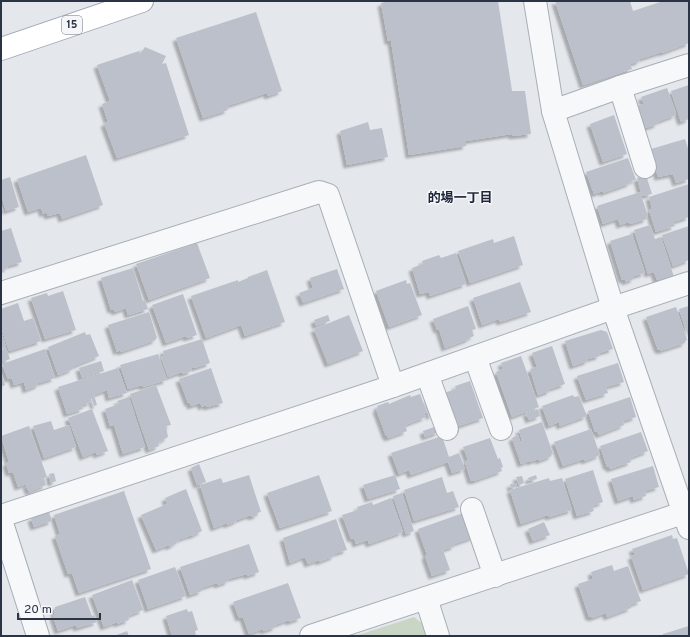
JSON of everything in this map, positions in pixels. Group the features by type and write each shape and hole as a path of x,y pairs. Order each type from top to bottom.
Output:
{"main road":[{"name":"15","path":"1,49 142,1"}],"street":[{"path":"311,636 495,576 687,517 613,308 553,111 535,1"},
{"path":"553,111 620,87 689,66"},
{"path":"620,87 645,168"},
{"path":"1,293 319,192 328,195 393,386"},
{"path":"1,516 393,386 613,308 689,283"},
{"path":"475,357 501,429"},
{"path":"427,374 447,429"},
{"path":"472,509 495,576"},
{"path":"1,520 38,636"},
{"path":"426,598 438,636"}],"green space":[{"path":"414,617 424,625 428,636 355,636"}],"building":[{"path":"385,1 498,1 512,91 525,91 531,134 512,136 512,134 466,141 466,146 409,155 391,41 388,41 381,3"},
{"path":"555,1 630,1 633,11 663,1 689,1 689,43 640,59 640,61 630,64 632,69 583,85"},
{"path":"256,12 282,91 268,96 267,93 227,106 228,110 203,118 176,38"},
{"path":"145,47 166,56 162,64 166,63 189,135 117,158 104,123 108,122 102,104 110,101 97,65 139,51 140,54"},
{"path":"689,85 689,119 681,122 671,91"},
{"path":"667,88 676,115 646,128 638,105 644,104 641,97"},
{"path":"614,115 627,154 603,162 590,124"},
{"path":"368,122 370,130 382,128 388,157 347,165 340,131"},
{"path":"685,139 689,151 689,179 676,183 673,174 658,177 651,149"},
{"path":"86,155 103,205 62,219 60,213 48,216 46,212 43,214 41,208 28,212 17,179"},
{"path":"628,158 636,180 630,181 631,183 603,193 603,191 594,194 586,172"},
{"path":"646,175 652,194 642,196 637,178"},
{"path":"10,177 19,207 6,211 1,194 1,180"},
{"path":"689,184 689,217 673,222 675,226 656,232 649,210 652,209 649,197"},
{"path":"640,192 648,216 646,217 647,219 620,225 618,219 603,224 597,206"},
{"path":"1,204 4,212 1,216"},
{"path":"650,225 655,239 661,237 674,277 659,282 654,272 648,274 634,230"},
{"path":"689,226 689,260 673,266 662,235"},
{"path":"11,228 22,262 7,266 8,268 1,270 1,231"},
{"path":"632,234 645,273 634,276 634,279 625,282 625,279 622,280 610,241"},
{"path":"514,236 523,265 470,283 458,251 493,239 494,243"},
{"path":"197,243 210,278 149,300 136,264"},
{"path":"456,253 466,284 430,296 429,292 420,294 412,268 423,264 422,261 439,255 441,258"},
{"path":"133,268 143,301 145,300 148,309 128,315 126,308 115,312 114,309 111,310 101,278"},
{"path":"337,269 344,289 303,303 299,293 313,288 310,278"},
{"path":"267,270 285,322 245,336 241,325 206,338 191,296 238,280 238,282"},
{"path":"406,280 407,284 410,283 422,315 389,327 376,291"},
{"path":"520,282 531,312 500,322 499,319 482,325 473,298"},
{"path":"63,291 76,330 45,339 31,298 47,293 48,296"},
{"path":"183,294 197,335 187,338 186,336 166,343 152,305"},
{"path":"18,303 24,321 33,318 41,341 9,351 1,327 1,309"},
{"path":"468,306 476,329 472,330 474,336 445,348 439,329 437,330 433,319"},
{"path":"689,306 689,339 679,309"},
{"path":"676,307 687,340 685,343 660,351 660,349 658,350 646,317"},
{"path":"149,312 157,338 155,339 156,340 117,352 108,325"},
{"path":"328,315 330,321 316,326 314,320"},
{"path":"349,315 363,351 328,364 314,329"},
{"path":"601,330 607,332 613,349 599,353 600,356 588,359 588,361 573,366 565,341"},
{"path":"1,331 6,347 1,349"},
{"path":"85,332 86,335 90,334 99,356 72,367 73,369 58,375 48,347"},
{"path":"202,339 210,363 191,368 192,371 182,374 182,372 168,377 161,357 164,356 163,351"},
{"path":"552,346 565,384 538,395 530,369 537,367 532,353"},
{"path":"6,348 10,359 2,362 1,350"},
{"path":"45,349 55,378 39,383 39,385 26,390 24,382 14,385 12,378 8,379 2,364"},
{"path":"158,354 167,380 143,387 142,385 128,389 120,365"},
{"path":"521,356 539,407 512,417 496,372 503,369 501,363"},
{"path":"101,361 104,371 82,378 79,368"},
{"path":"618,363 624,382 606,387 608,393 586,400 577,376"},
{"path":"118,368 127,393 109,398 107,390 94,395 97,405 94,406 91,397 89,397 91,402 82,405 83,409 67,414 58,387"},
{"path":"211,368 223,403 207,407 206,405 202,407 200,403 191,406 189,402 188,403 179,379"},
{"path":"1,372 5,385 1,387"},
{"path":"470,381 483,418 453,428 441,394 456,389 455,386"},
{"path":"156,385 171,425 166,426 168,437 158,443 159,446 149,450 130,394"},
{"path":"420,394 427,412 424,413 426,417 405,425 407,431 388,438 376,409 378,408 377,406 388,402 389,404 410,395 411,397"},
{"path":"573,395 574,397 579,396 587,416 560,426 559,422 549,426 542,406"},
{"path":"129,397 145,447 123,454 114,425 110,426 105,409 119,404 117,401"},
{"path":"630,397 636,417 623,421 624,425 599,435 597,431 595,432 588,411"},
{"path":"428,400 433,415 429,416 424,401"},
{"path":"92,409 108,451 97,455 96,452 83,457 68,418"},
{"path":"538,409 540,416 529,420 526,413"},
{"path":"51,421 54,430 69,425 76,447 44,458 33,426"},
{"path":"542,422 553,454 551,455 552,456 539,461 539,459 530,462 524,445 529,461 521,464 512,438 518,435 520,441 522,441 519,430"},
{"path":"29,426 47,477 18,487 13,472 9,473 6,463 9,462 1,436"},
{"path":"437,426 439,432 425,437 423,431"},
{"path":"591,429 600,455 585,461 584,459 563,466 554,442"},
{"path":"641,432 648,451 630,458 631,462 610,469 609,466 607,467 600,446"},
{"path":"442,436 449,457 459,453 465,469 452,473 448,462 411,475 409,470 399,474 391,453"},
{"path":"490,438 498,459 500,458 503,467 501,468 502,471 471,481 465,462 468,460 463,447"},
{"path":"199,464 206,482 197,485 191,468"},
{"path":"653,466 659,487 645,491 646,496 634,500 633,496 618,501 611,479"},
{"path":"593,470 603,502 592,506 594,511 577,516 565,479"},
{"path":"54,473 56,481 51,483 49,474"},
{"path":"249,475 261,512 257,513 258,515 251,517 251,515 227,525 227,523 214,528 200,485 221,478 223,483"},
{"path":"319,475 332,511 280,528 267,493"},
{"path":"395,475 400,489 368,499 363,485"},
{"path":"536,475 537,479 529,481 528,478"},
{"path":"522,476 524,483 519,485 516,477"},
{"path":"442,477 447,493 453,491 459,507 414,521 404,490"},
{"path":"44,478 46,485 29,492 26,485"},
{"path":"549,478 550,481 562,478 572,510 549,517 548,515 521,524 510,490"},
{"path":"516,483 517,487 511,488 510,484"},
{"path":"186,489 202,531 178,540 179,541 169,547 169,545 156,550 141,515 167,504 165,498"},
{"path":"124,491 151,569 79,593 72,573 68,574 55,536 60,534 54,515"},
{"path":"402,493 414,531 406,534 393,496"},
{"path":"391,498 403,532 369,544 368,540 356,544 354,538 351,539 342,515 358,510 357,507 372,502 373,505"},
{"path":"49,512 52,521 34,527 31,518"},
{"path":"466,512 474,537 454,544 455,546 443,550 450,570 432,576 425,556 427,555 418,529"},
{"path":"336,519 347,550 334,554 335,556 319,562 319,560 308,564 305,557 290,563 283,538"},
{"path":"544,522 550,535 533,541 528,529"},
{"path":"672,535 673,539 677,538 689,574 643,590 631,556 635,555 632,549"},
{"path":"249,544 259,572 247,576 247,574 228,579 229,581 218,585 217,583 201,588 202,591 190,595 180,567"},
{"path":"612,565 614,571 628,566 641,601 630,605 631,608 607,617 606,613 592,618 589,617 578,584 593,579 591,572"},
{"path":"175,567 186,596 148,609 138,580"},
{"path":"132,580 143,610 128,616 129,620 117,624 117,622 104,627 92,595"},
{"path":"288,583 301,618 289,622 289,620 275,625 276,627 264,631 263,629 249,634 243,617 239,618 233,602"},
{"path":"85,597 92,616 94,615 97,622 77,628 76,625 58,631 53,616 55,615 55,607"},
{"path":"187,609 188,612 192,611 198,630 195,631 196,636 172,636 166,616"},
{"path":"689,626 689,636 663,636 663,634"},
{"path":"127,631 129,636 114,636"}],"district":[{"name":"的場一丁目","path":"460,199"}]}
